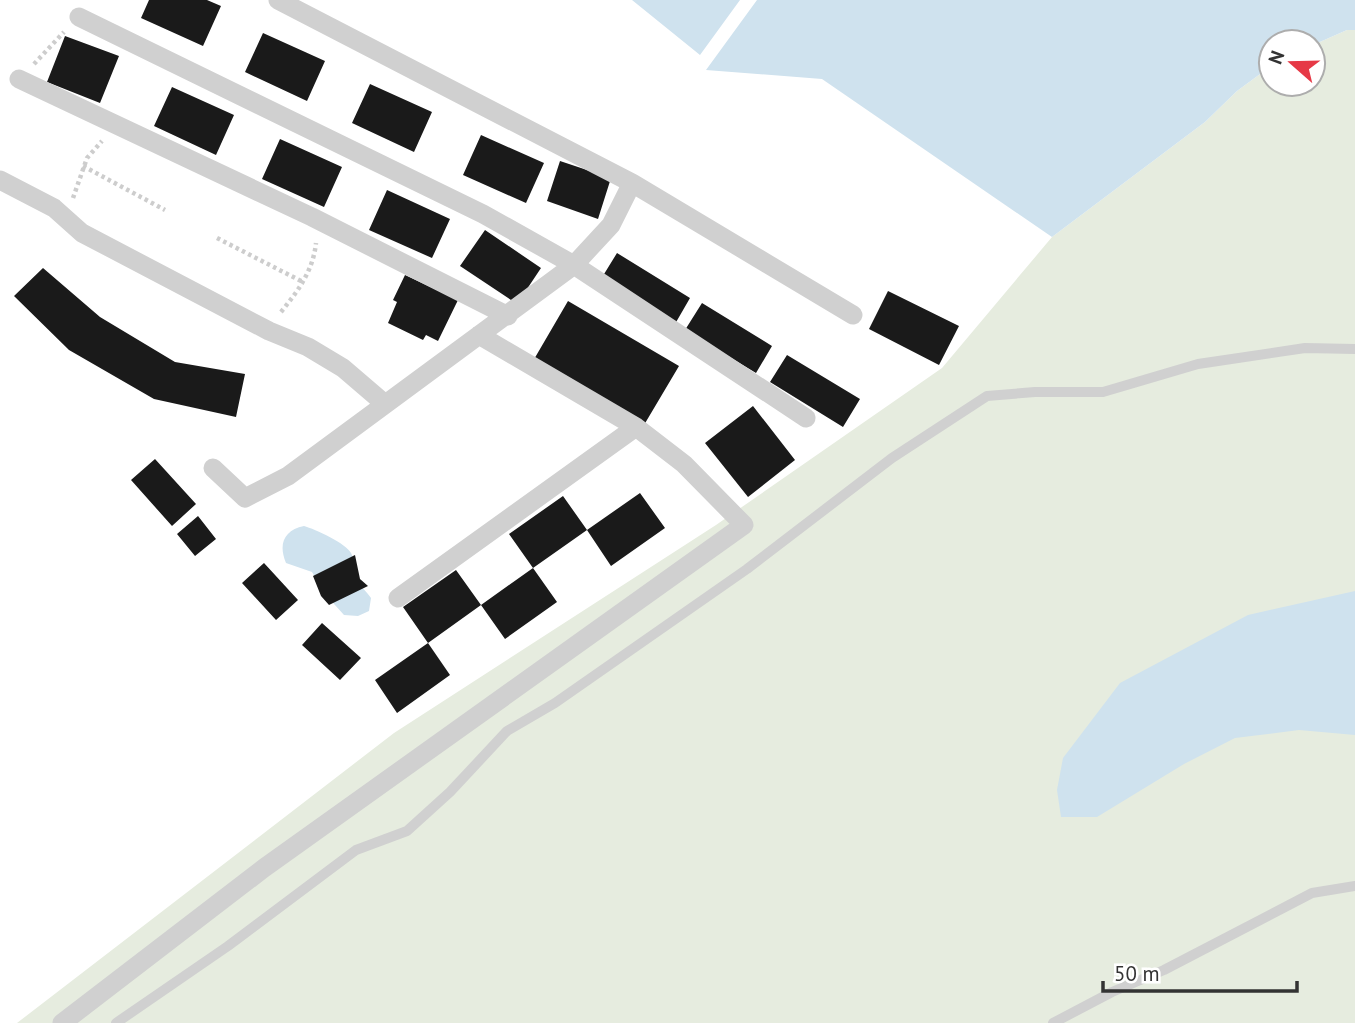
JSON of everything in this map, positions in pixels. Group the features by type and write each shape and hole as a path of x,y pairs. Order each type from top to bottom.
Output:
{"street":[{"path":"278,0 632,183 853,315"},
{"path":"79,17 483,214 574,265 806,418"},
{"path":"19,79 319,221 508,316"},
{"path":"0,180 54,208 82,233 248,320 320,354 343,368 385,404"},
{"path":"213,468 245,498 288,476 574,265 611,225 632,183"},
{"path":"62,1023 264,868 744,525 684,464 635,428 479,335"},
{"path":"398,598 635,428"}],"lane":[{"path":"116,1023 228,946 356,850 407,831 450,792 507,731 555,704 747,569 891,458 987,396 1035,392 1103,392 1198,364 1305,348 1355,349"},
{"path":"1053,1023 1112,992 1164,970 1312,893 1355,887"}],"path":[{"path":"19,79 79,17"},
{"path":"82,233 69,216 75,188 83,166 117,125"},
{"path":"83,166 165,210"},
{"path":"248,320 276,318 299,292 314,257 319,221"},
{"path":"217,238 303,282"}],"shaded area":[{"path":"1347,30 1355,30 1355,1023 17,1023 394,733 716,525 942,368 1052,237 1205,122 1237,91 1257,76 1257,98 1327,98 1327,39"}],"water":[{"path":"632,0 740,0 700,55"},
{"path":"757,0 1355,0 1355,30 1347,30 1327,39 1327,28 1257,28 1257,76 1237,91 1205,122 1052,237 822,79 706,70"},
{"path":"304,526 330,537 348,549 353,556 357,580 371,598 369,611 358,616 344,615 325,594 312,572 286,563 284,539 287,534"},
{"path":"1355,591 1355,735 1299,730 1235,738 1184,764 1097,817 1061,817 1057,790 1063,758 1120,683 1248,615"}],"building":[{"path":"149,0 207,0 221,6 203,46 141,18"},
{"path":"263,33 325,61 307,101 245,72"},
{"path":"65,36 119,56 100,103 47,82"},
{"path":"370,84 432,112 414,152 352,123"},
{"path":"172,87 234,115 216,155 154,126"},
{"path":"481,135 544,163 526,203 463,175"},
{"path":"280,139 342,167 324,207 262,179"},
{"path":"560,161 611,178 598,219 547,201"},
{"path":"387,190 450,219 432,258 369,230"},
{"path":"485,230 541,268 517,304 460,266"},
{"path":"617,253 690,298 675,324 601,279"},
{"path":"43,268 100,317 175,362 245,374 236,417 154,399 69,350 14,296"},
{"path":"405,275 458,300 438,341 426,335 423,340 388,323 397,302 393,300"},
{"path":"888,291 959,326 939,365 869,329"},
{"path":"568,301 679,366 644,425 533,361"},
{"path":"702,303 772,346 756,373 685,330"},
{"path":"787,355 860,399 843,427 770,382"},
{"path":"753,406 795,460 748,497 705,443"},
{"path":"155,459 196,504 172,526 131,480"},
{"path":"640,493 665,528 611,566 587,530"},
{"path":"563,496 587,530 533,568 509,534"},
{"path":"198,516 216,539 195,556 177,534"},
{"path":"355,555 360,579 368,586 329,605 321,596 313,576"},
{"path":"264,563 298,600 276,620 242,583"},
{"path":"533,568 557,602 505,639 481,605"},
{"path":"456,570 481,605 428,643 403,607"},
{"path":"322,623 361,658 340,680 302,645"},
{"path":"428,643 450,675 397,713 375,680"}]}
